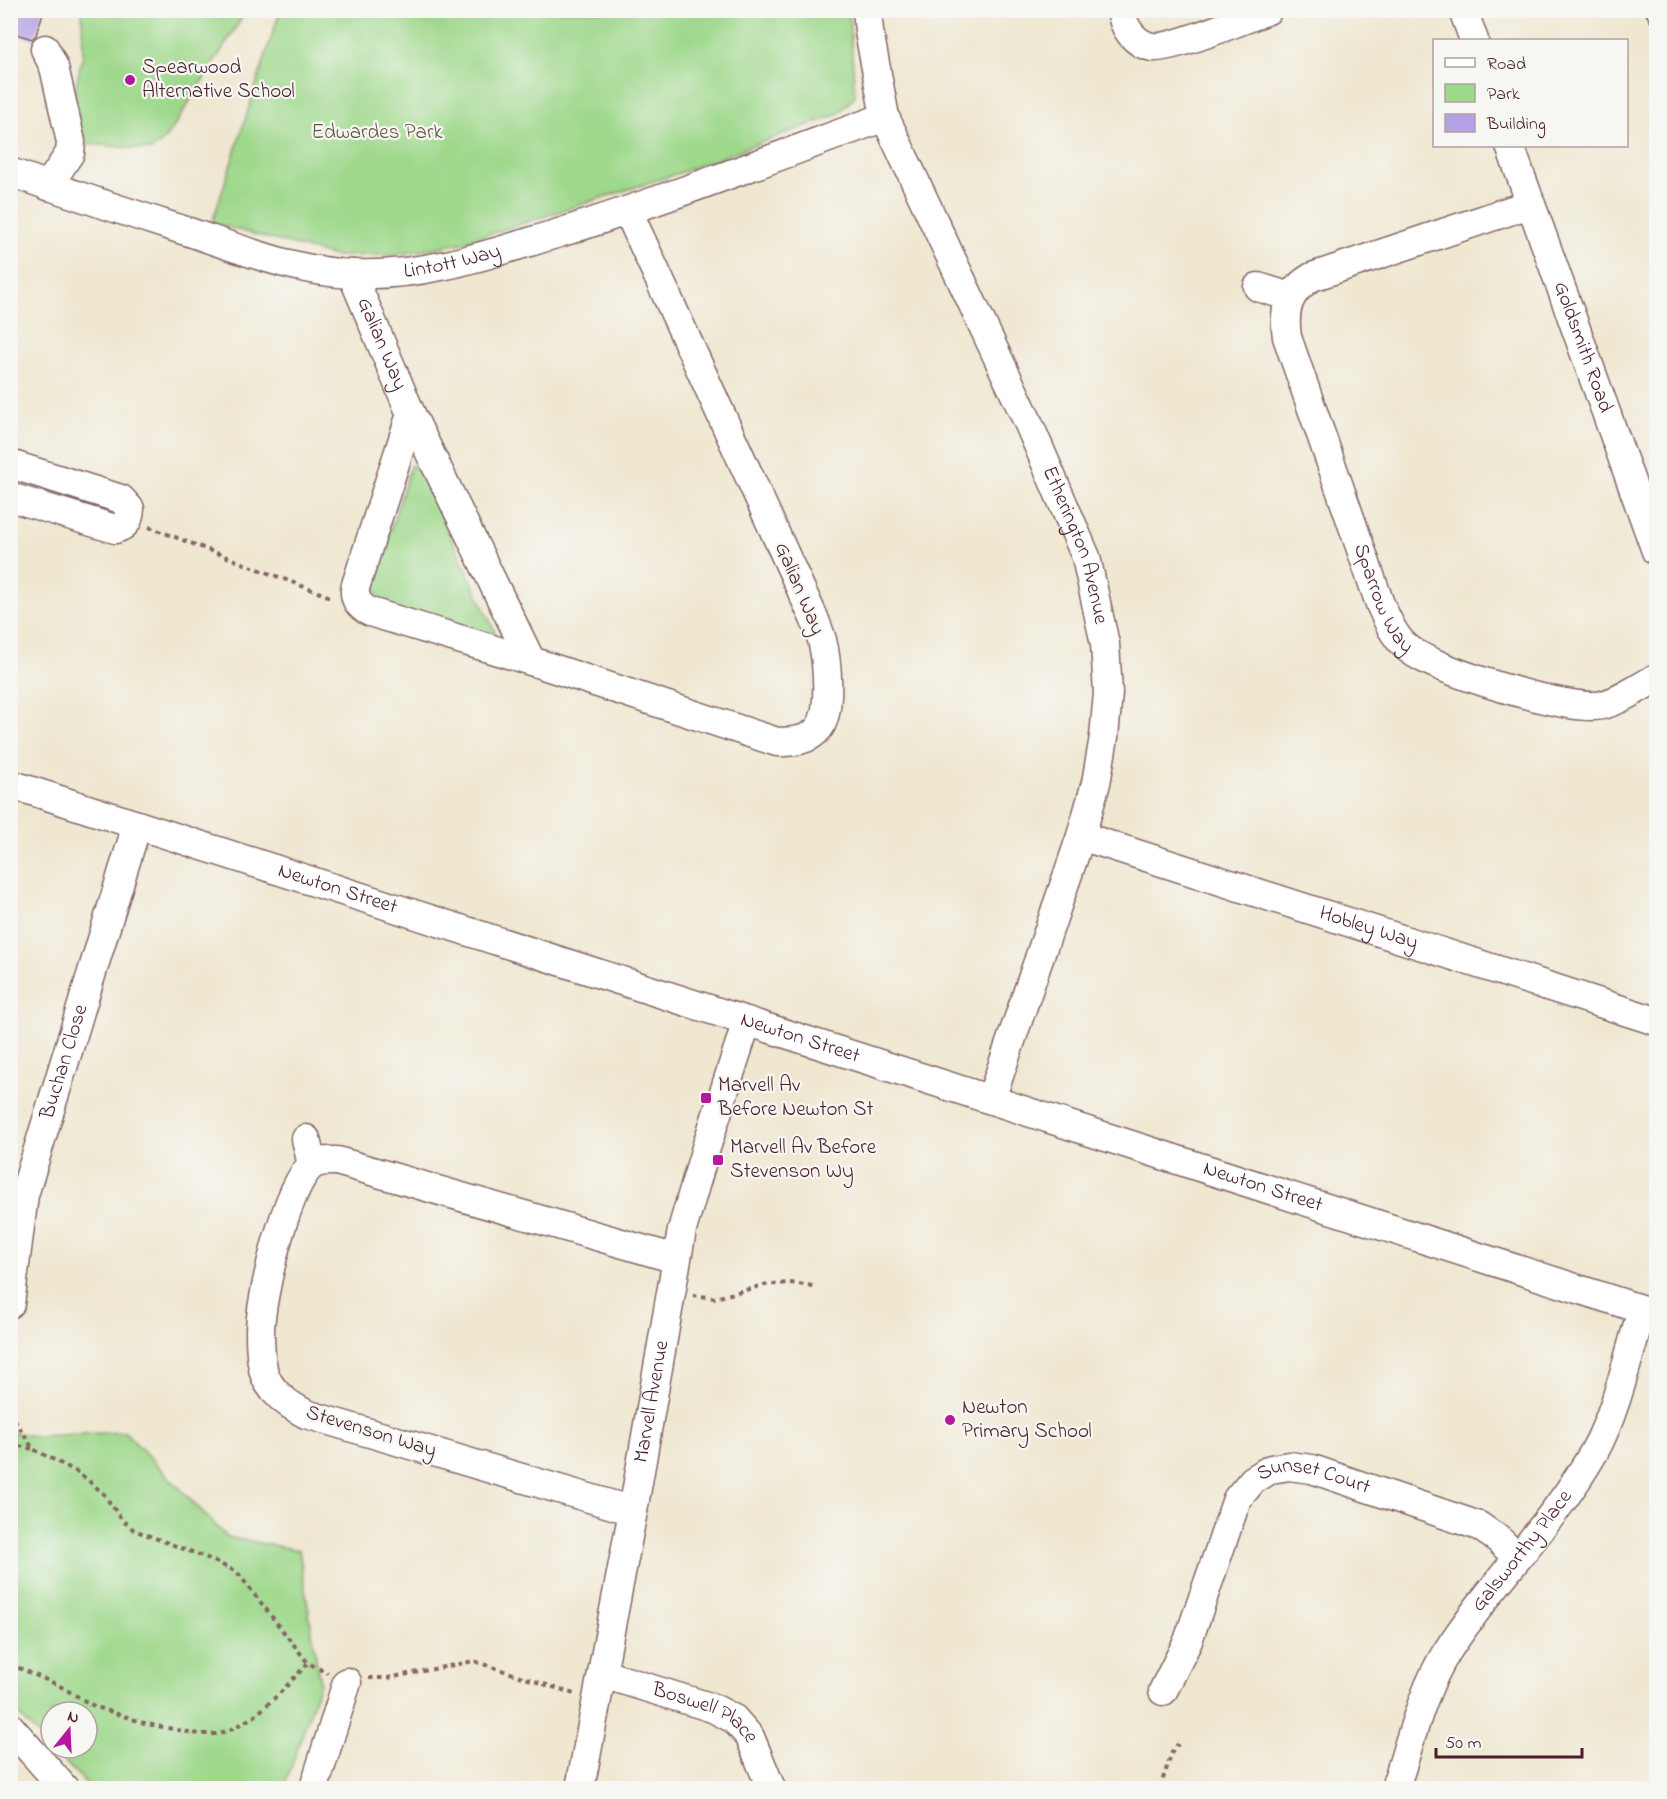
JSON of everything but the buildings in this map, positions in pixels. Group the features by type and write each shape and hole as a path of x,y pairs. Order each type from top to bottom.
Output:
{"street":[{"name":"Etherington Avenue","path":"867,10 885,117 1028,422 1086,557 1105,644 1108,693 1104,737 1096,783 1081,836 990,1099"},
{"path":"1122,10 1122,17 1128,31 1139,42 1154,47 1171,45 1268,10"},
{"path":"1463,10 1474,39"},
{"path":"45,49 54,67 71,142 70,153 48,186"},
{"name":"Lintott Way","path":"10,172 253,254 300,267 352,274 423,271 471,260 628,211 885,117"},
{"name":"Goldsmith Road","path":"1510,147 1656,550"},
{"path":"1258,287 1291,297 1300,284 1312,277 1530,204"},
{"name":"Galian Way","path":"411,414 355,588 354,594 362,607 370,612 531,661 777,742 796,742 819,728 824,717 827,696 826,667 822,641 814,618 628,211"},
{"name":"Galian Way","path":"352,274 411,414 531,661"},
{"name":"Sparrow Way","path":"1291,297 1286,310 1287,337 1380,604 1392,632 1409,649 1429,661 1522,692 1580,705 1596,706 1611,702 1656,678"},
{"path":"10,464 121,500 130,509 129,519 126,525 115,529 10,496"},
{"name":"Newton Street","path":"10,784 1649,1312"},
{"name":"Buchan Close","path":"10,1304 17,1196 137,825"},
{"name":"Hobley Way","path":"1081,836 1656,1021"},
{"name":"Marvell Avenue","path":"580,1788 633,1511 676,1259 691,1196 747,1021"},
{"name":"Stevenson Way","path":"633,1511 306,1414 289,1406 269,1384 263,1369 260,1332 264,1294 293,1195 305,1173 309,1152 322,1161 337,1161 676,1259"},
{"name":"Galsworthy Place","path":"1395,1788 1423,1703 1446,1653 1572,1487 1595,1450 1608,1422 1649,1312"},
{"name":"Sunset Court","path":"1163,1691 1188,1641 1237,1499 1253,1480 1270,1469 1289,1466 1312,1469 1479,1526 1498,1539 1517,1557"},
{"path":"314,1788 347,1682"},
{"name":"Boswell Place","path":"600,1688 713,1708 734,1719 750,1737 771,1788"},
{"path":"10,1727 64,1788"}],"path":[{"path":"129,519 343,602 357,601"},
{"path":"686,1294 716,1298 764,1285 790,1283 813,1286"},
{"path":"10,1412 33,1449"},
{"path":"10,1444 33,1449 79,1473 103,1493 122,1520 134,1530 205,1557 237,1572 308,1663 347,1682 374,1677 388,1678 474,1661 584,1698 600,1688"},
{"path":"10,1664 58,1685 94,1706 147,1724 199,1734 216,1734 230,1730 255,1716 308,1663"},
{"path":"1160,1788 1172,1752 1178,1744"}],"green space":[{"path":"82,11 243,11 243,16 173,128 163,141 151,150 81,143 74,93 83,55"},
{"name":"Edwardes Park","path":"280,11 849,11 855,96 838,114 679,173 462,243 395,255 335,256 212,223"},
{"path":"411,465 421,472 495,632 489,642 384,607 373,585"},
{"path":"11,1432 34,1436 125,1432 227,1537 299,1550 320,1683 284,1788 91,1788 63,1760 99,1760 99,1700 39,1700 39,1736 11,1707"}],"railway":[{"path":"1647,10 1656,25"}],"place":[{"name":"Spearwood Alternative School","path":"130,80"},
{"name":"Marvell Av Before Newton St","path":"706,1098"},
{"name":"Marvell Av Before Stevenson Wy","path":"718,1160"},
{"name":"Newton Primary School","path":"950,1420"}]}
